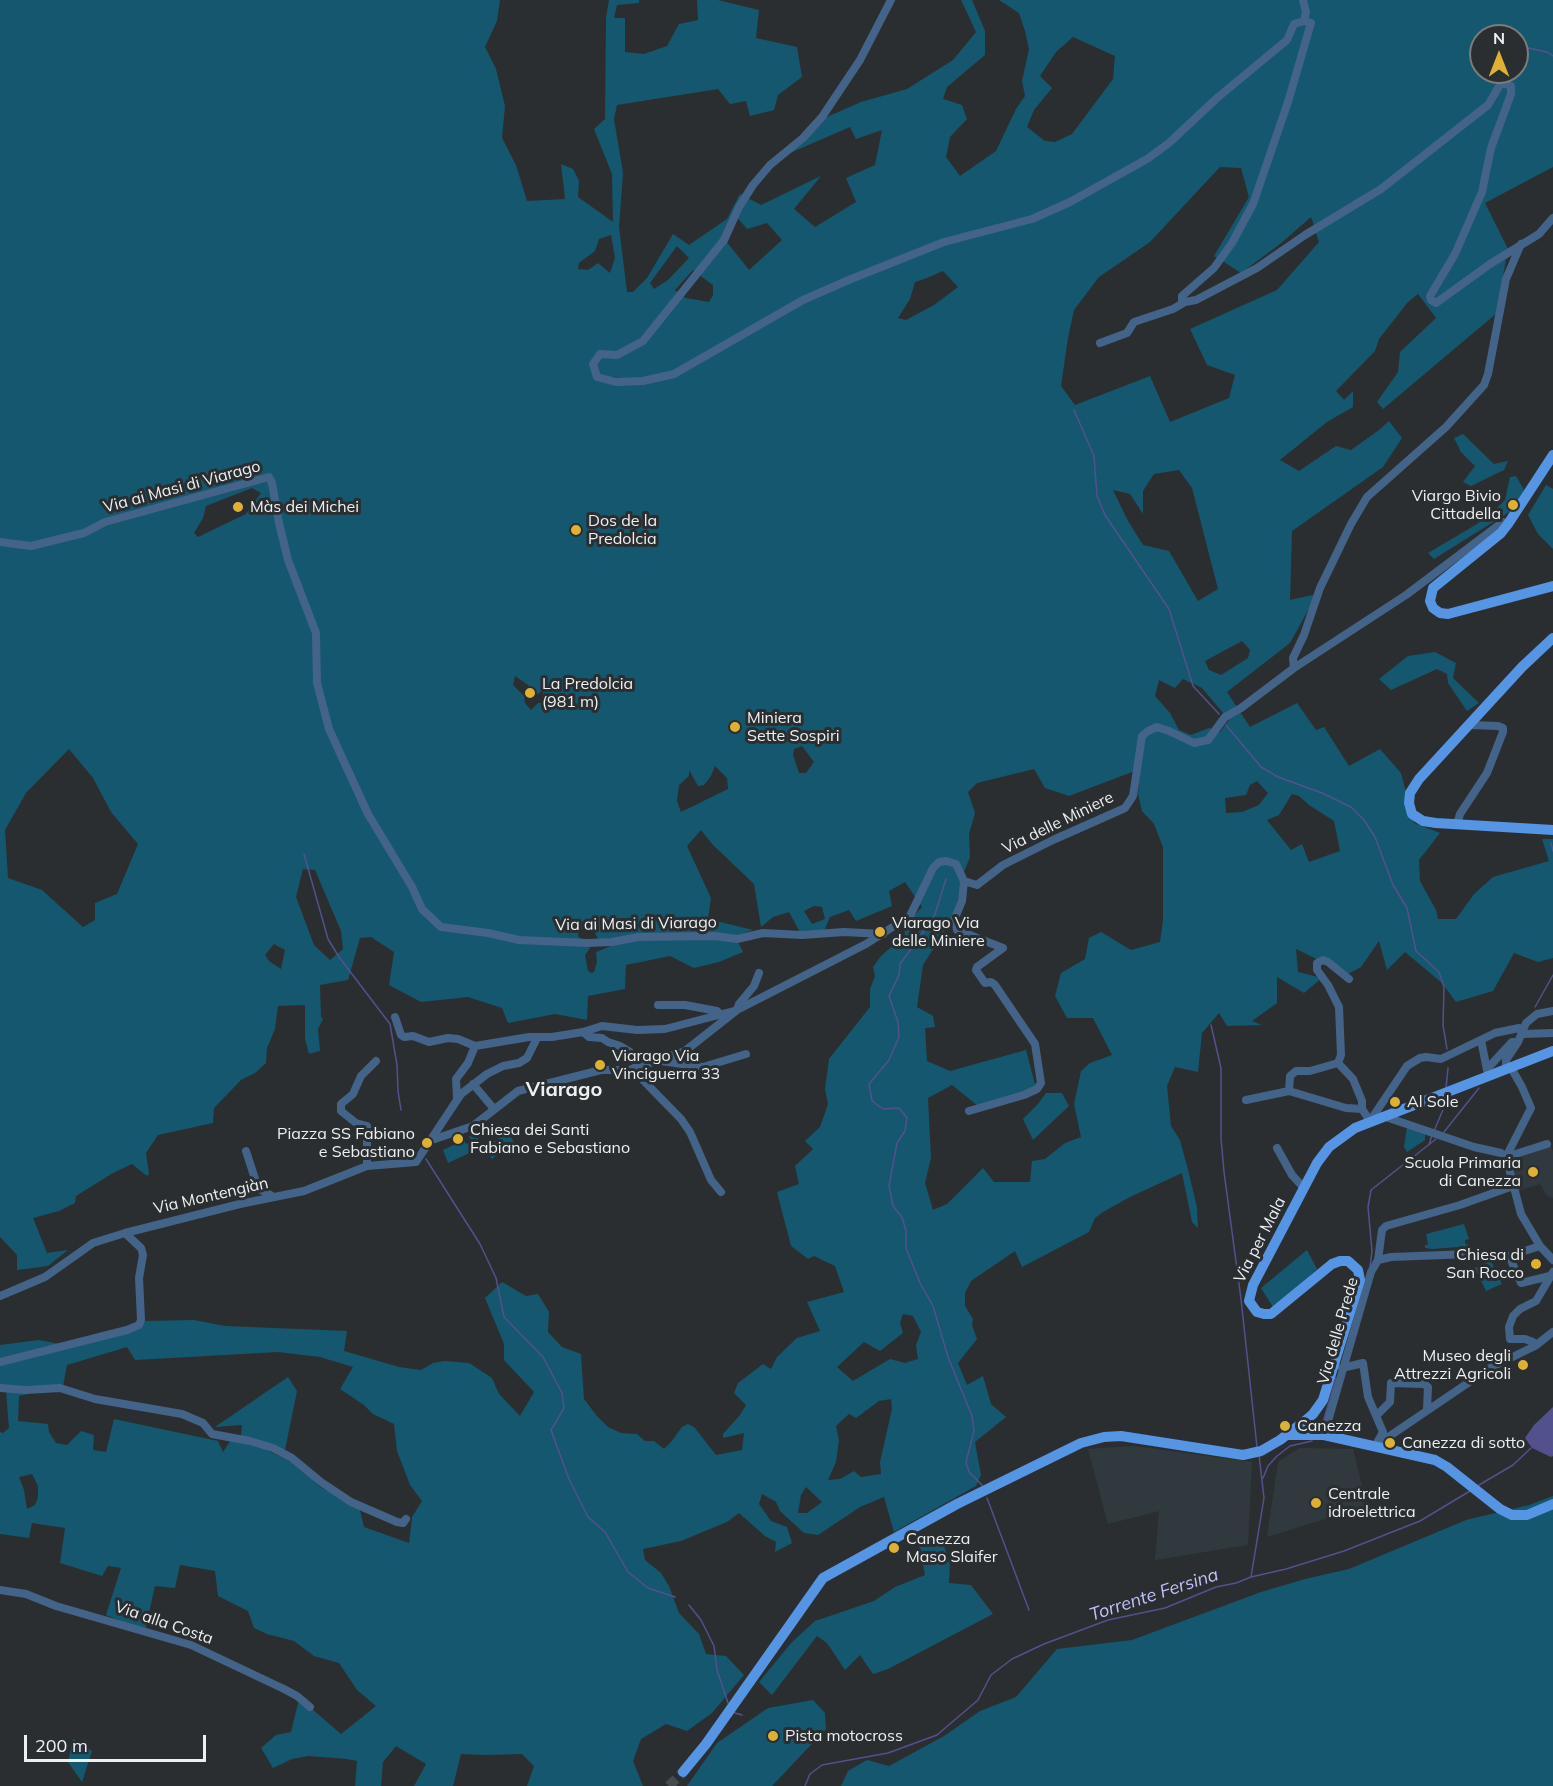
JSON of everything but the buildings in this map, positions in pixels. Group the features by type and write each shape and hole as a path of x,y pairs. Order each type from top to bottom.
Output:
{"main road":[{"path":"1553,455 1508,525 1433,588 1430,601 1433,608 1440,613 1448,614 1553,586"},
{"path":"1553,638 1522,667 1419,779 1410,793 1409,803 1412,814 1423,821 1553,830"},
{"name":"Via per Mala","path":"1306,1420 1323,1400 1360,1280 1358,1270 1348,1261 1332,1264 1271,1314 1257,1312 1249,1301 1253,1285 1304,1188 1329,1148 1355,1128 1370,1121 1553,1052"},
{"path":"683,1772 706,1744 823,1578 957,1504 1081,1443 1104,1437 1121,1436 1224,1454 1243,1455 1257,1452 1287,1435 1306,1420 1312,1434"},
{"path":"1287,1435 1324,1435 1426,1457 1447,1467 1500,1509 1512,1515 1527,1515 1553,1504"}],"street":[{"path":"891,0 860,60 822,117 803,138 770,165 757,179 743,200 724,240 643,341 616,355 600,354 593,364 597,377 616,382 643,381 674,374 769,318 851,279 944,242 1032,219 1070,202 1146,159 1168,143 1217,98 1287,40 1294,24 1304,21 1311,23 1302,57 1253,204 1232,243 1214,268 1182,296 1182,302 1185,302"},
{"path":"1303,0 1306,12 1304,21"},
{"path":"1100,343 1127,333 1134,322 1196,300 1257,268 1305,235 1381,189 1488,105 1501,83 1511,86 1512,94 1491,148 1482,192 1455,254 1430,296 1431,300 1436,303 1490,264 1539,234 1553,218"},
{"path":"1294,668 1293,658 1307,627 1320,588 1351,524 1367,497 1446,427 1484,385 1506,279 1522,243"},
{"name":"Via ai Masi di Viarago","path":"0,542 31,546 84,533 105,522 269,477 288,560 316,633 317,683 329,729 368,814 412,886 423,909 441,927 488,933 519,940 588,943 612,942 638,937 715,936 737,939 763,933 883,934"},
{"name":"Via delle Miniere","path":"962,902 977,885 1003,865 1125,808 1133,796 1142,736 1148,731 1157,727 1194,743 1208,740 1225,717 1241,708 1294,668 1397,601 1503,522 1508,525"},
{"path":"1457,824 1460,814 1487,773 1503,732 1503,728 1498,726 1470,725"},
{"path":"395,1017 401,1035 404,1037 413,1036 429,1042 448,1038 458,1039 475,1046 525,1038 552,1037 602,1026 637,1030 665,1029 722,1015 737,1010 883,934 910,916 933,868 939,862 946,861 956,864 964,881 962,902 955,918 957,930 1003,948 976,970 985,983 991,982 995,986 1035,1044 1041,1083 1037,1089 1024,1095 969,1111"},
{"path":"964,881 977,885"},
{"path":"1338,1063 1341,1055 1339,1007 1317,970 1317,963 1328,962 1349,979"},
{"path":"429,1141 473,1126 518,1091 601,1070 629,1070 685,1051 737,1010 739,1004 754,986 759,973"},
{"path":"658,1005 686,1005 717,1011 722,1015"},
{"path":"1506,1065 1506,1060 1520,1038 1526,1023 1537,1014 1553,1011"},
{"path":"1338,1063 1353,1079 1362,1101 1362,1109 1370,1121 1407,1066 1426,1057 1441,1059 1495,1033 1519,1028 1520,1038"},
{"path":"583,1032 589,1036 602,1038 630,1052 640,1077 681,1119 690,1132 711,1180 721,1192"},
{"path":"1483,1078 1488,1068 1512,1042 1520,1038 1553,1033"},
{"path":"429,1141 458,1098 487,1074 503,1066 519,1064 527,1059 537,1038"},
{"path":"1481,1040 1488,1068"},
{"path":"458,1098 456,1079 468,1063 475,1046"},
{"path":"657,1060 703,1067 746,1054"},
{"path":"367,1166 367,1126 356,1123 341,1111 341,1104 352,1094 361,1076 376,1061"},
{"path":"1289,1091 1290,1076 1296,1071 1310,1071 1338,1063"},
{"path":"1506,1157 1531,1108 1514,1073"},
{"path":"473,1084 494,1109"},
{"path":"1246,1100 1289,1091 1346,1108 1362,1109"},
{"path":"1383,1116 1474,1147 1501,1153 1506,1157 1521,1214 1540,1246 1553,1260"},
{"name":"Via Montengiàn","path":"0,1296 45,1277 93,1243 272,1196 304,1191 367,1166 416,1162 429,1141"},
{"path":"1506,1157 1547,1144"},
{"path":"1277,1148 1292,1174 1304,1188"},
{"path":"246,1151 258,1188 272,1196"},
{"name":"Via delle Prede","path":"1324,1435 1371,1272 1378,1260 1382,1230 1386,1226 1460,1205 1513,1186"},
{"path":"0,1362 139,1325 141,1320 139,1278 144,1255 141,1248 125,1233"},
{"path":"1378,1260 1391,1257 1470,1254 1509,1256 1540,1246"},
{"path":"1509,1256 1521,1283 1552,1274"},
{"path":"1535,1346 1533,1342 1525,1339 1510,1339 1509,1327 1513,1316 1520,1309 1536,1301 1552,1274"},
{"path":"1375,1446 1490,1368 1535,1346 1553,1332"},
{"path":"1342,1368 1363,1363 1368,1397 1383,1432 1375,1446"},
{"path":"1377,1415 1390,1402 1391,1383 1424,1383 1428,1387 1427,1409"},
{"path":"0,1388 26,1390 60,1388 95,1399 182,1414 203,1423 212,1434 273,1448 292,1458 321,1482 351,1502 397,1522 404,1523 406,1518"},
{"name":"Via alla Costa","path":"0,1590 26,1594 56,1606 191,1645 284,1689 310,1707"}],"shaded area":[{"path":"0,0 500,0 497,21 485,47 496,69 505,106 502,138 516,165 527,201 565,199 561,164 573,169 579,181 578,197 613,222 612,174 594,129 605,119 606,18 609,0 639,0 639,3 617,5 614,18 625,18 625,52 644,54 667,46 679,24 698,20 697,0 718,0 759,10 756,38 797,47 802,77 778,95 774,110 750,116 746,101 730,104 718,89 617,105 614,119 623,173 619,227 627,292 633,292 647,278 673,234 689,245 727,219 740,194 744,196 723,238 696,272 693,270 675,290 679,294 642,340 616,354 599,353 592,364 596,377 616,383 674,374 803,301 922,252 1032,220 1147,160 1272,55 1294,25 1310,24 1252,203 1219,259 1214,256 1249,197 1241,168 1220,167 1150,242 1099,277 1074,310 1061,386 1075,405 1150,376 1170,422 1229,398 1235,375 1207,365 1190,329 1277,290 1319,242 1315,230 1354,207 1488,106 1501,84 1510,87 1471,218 1429,296 1437,304 1507,253 1497,313 1383,409 1377,402 1398,372 1400,352 1436,318 1418,294 1408,302 1379,339 1375,351 1336,391 1344,400 1353,391 1353,407 1327,422 1280,460 1299,471 1336,446 1351,450 1389,421 1402,438 1383,467 1292,531 1290,600 1317,594 1290,643 1227,692 1250,727 1297,703 1316,730 1324,727 1349,766 1380,749 1401,773 1414,823 1440,833 1419,860 1420,881 1436,910 1438,919 1456,919 1474,894 1493,877 1549,861 1542,839 1553,839 1553,958 1538,962 1514,953 1493,991 1456,1002 1442,983 1405,952 1387,970 1379,941 1361,967 1348,974 1296,949 1298,972 1322,978 1304,993 1277,977 1277,1003 1252,1021 1262,1025 1227,1026 1219,1013 1202,1033 1198,1072 1175,1067 1167,1086 1171,1126 1180,1140 1187,1166 1197,1207 1198,1228 1192,1222 1182,1173 1103,1212 1095,1218 1089,1232 1022,1267 1015,1251 971,1281 965,1293 965,1306 973,1319 972,1325 977,1339 958,1363 967,1385 983,1376 991,1404 1006,1417 975,1442 981,1475 976,1486 894,1532 884,1497 860,1507 818,1535 804,1533 780,1511 776,1502 762,1494 759,1504 771,1521 787,1527 792,1543 775,1552 776,1542 765,1536 739,1513 727,1522 681,1541 643,1549 645,1560 661,1573 669,1586 679,1613 699,1634 706,1654 726,1656 744,1675 712,1713 687,1731 666,1724 641,1739 633,1761 643,1786 527,1786 534,1766 522,1754 461,1754 453,1786 414,1786 426,1764 396,1746 383,1762 381,1786 355,1786 357,1761 347,1759 308,1756 292,1759 273,1768 261,1748 276,1735 291,1732 298,1703 305,1703 341,1734 376,1706 357,1690 339,1663 314,1656 294,1641 254,1628 248,1611 218,1596 215,1571 180,1565 175,1588 155,1586 145,1631 106,1615 121,1568 108,1566 102,1576 60,1563 65,1528 32,1523 29,1538 0,1534 0,1432 3,1433 9,1428 6,1391 0,1389 0,1345 39,1340 65,1345 144,1321 194,1320 225,1326 347,1331 344,1351 399,1367 421,1370 433,1363 445,1361 469,1363 492,1378 499,1394 520,1416 534,1392 504,1360 504,1344 485,1298 502,1282 526,1296 538,1294 549,1312 548,1332 562,1347 581,1354 584,1399 608,1427 621,1433 637,1434 645,1441 654,1441 664,1449 682,1427 688,1424 694,1427 716,1455 742,1450 744,1433 723,1438 723,1434 746,1405 734,1393 738,1383 763,1364 771,1369 777,1357 797,1338 820,1331 807,1302 844,1292 835,1266 814,1256 808,1259 791,1246 777,1192 799,1184 795,1166 813,1149 805,1141 820,1127 828,1104 825,1089 829,1059 870,1007 870,989 875,976 873,967 881,956 905,935 904,926 922,907 905,882 889,891 892,906 856,921 849,910 830,917 824,931 801,934 789,912 773,917 761,927 754,884 713,845 701,830 687,846 711,898 708,919 753,930 735,936 743,952 719,962 694,968 670,956 626,965 625,989 588,996 587,1020 555,1014 508,1023 502,1008 468,997 421,1002 389,985 394,952 371,937 360,938 348,980 320,985 321,1017 323,1019 318,1029 320,1051 309,1054 305,1039 305,1005 278,1006 275,1029 267,1048 266,1063 255,1073 241,1080 214,1108 213,1123 158,1135 146,1153 149,1174 147,1176 132,1164 76,1196 75,1203 59,1211 33,1218 47,1253 68,1250 48,1266 17,1270 17,1255 0,1237","holes":["611,235 615,258 610,273 598,263 588,270 578,269 579,263 595,251 599,239","677,246 689,258 668,280 654,289 650,283","943,271 958,287 934,305 906,320 898,318 910,299 915,282","1179,470 1192,488 1218,589 1198,601 1169,551 1143,545 1113,490 1130,494 1143,514 1143,491 1154,474","252,488 261,493 246,514 198,537 194,533 203,518 206,506","1242,641 1250,650 1248,658 1221,675 1209,670 1205,661","515,676 528,685 536,695 542,691 547,702 538,703 531,710 525,703 524,696 513,685","1183,679 1202,688 1229,720 1220,732 1209,728 1191,735 1179,730 1170,713 1155,696 1159,680 1175,688","802,746 814,762 806,773 799,773 793,755 794,749","69,749 93,778 111,812 138,844 117,894 95,903 95,920 83,927 42,890 8,878 5,830 26,793","715,766 727,778 728,789 681,812 677,801 679,785 689,776 689,770 698,786 704,785","1034,769 1045,788 1069,796 1140,769 1138,794 1142,811 1154,824 1163,847 1163,920 1160,942 1131,950 1101,932 1089,938 1085,959 1061,973 1055,996 1067,1018 1093,1018 1112,1055 1090,1063 1081,1071 1074,1104 1081,1137 1065,1143 1045,1159 1032,1161 1030,1182 994,1182 983,1168 947,1204 933,1210 925,1183 931,1158 928,1098 952,1085 978,1106 1036,1088 1026,1050 950,1071 927,1061 925,1028 935,1027 933,1016 917,1007 923,965 957,911 960,882 970,857 969,834 975,813 968,792 977,783","1257,781 1268,793 1259,805 1242,812 1226,813 1225,798 1246,795 1250,785","1292,794 1299,796 1334,821 1340,851 1309,862 1302,844 1291,850 1267,820 1279,815","303,869 315,870 341,931 343,949 330,960 314,945 296,897","814,906 822,907 825,919 812,924 804,911","579,929 593,929 598,939 611,946 596,952 597,962 592,973 588,971 585,955 590,948 578,936","274,944 285,950 281,969 269,961 265,955","903,1314 913,1316 921,1332 916,1345 918,1359 905,1363 890,1359 853,1381 837,1367 864,1342 880,1351 903,1333 900,1323","127,1347 135,1360 278,1352 320,1357 353,1367 340,1389 373,1414 394,1424 397,1451 410,1485 422,1501 412,1517 409,1543 364,1527 359,1506 320,1487 297,1465 261,1447 231,1440 223,1452 218,1441 114,1419 106,1452 93,1450 94,1435 81,1431 67,1445 56,1443 49,1432 48,1424 18,1421 19,1396 63,1386 67,1365","891,1399 892,1409 880,1462 881,1474 861,1477 854,1471 840,1479 828,1480 836,1462 839,1440 836,1426 849,1414 856,1418 879,1401","32,1474 38,1486 38,1497 35,1505 27,1509 19,1477","806,1487 822,1502 807,1513 798,1513 801,1495"]},
{"path":"961,0 972,0 985,31 985,55 947,87 943,99 962,105 967,119 950,137 946,157 960,176 996,151 1016,109 1025,96 1022,81 1029,49 1025,31 1019,13 999,0 1553,0 1553,167 1485,203 1508,249 1450,294 1431,300 1456,254 1512,94 1501,84 1529,84 1529,24 1469,24 1469,84 1499,84 1487,105 1410,165 1315,228 1311,217 1241,273 1221,260 1244,223 1312,23 1293,24 1287,39 1146,159 1032,218 984,231 850,278 673,373 643,380 597,376 594,364 600,355 617,356 644,341 681,295 709,302 713,295 713,285 698,274 726,241 749,270 782,240 767,223 747,229 736,216 746,197 761,205 821,176 794,209 815,227 856,202 846,178 875,165 882,130 856,139 850,127 790,153 820,120 861,102 907,89 953,60 976,32","holes":["1073,37 1115,56 1113,79 1072,134 1055,142 1045,141 1027,127 1034,110 1052,88 1040,76 1056,52"]},
{"path":"1463,434 1494,464 1508,461 1504,470 1471,486 1463,482 1475,466 1461,452 1454,438"},
{"path":"1516,476 1524,490 1514,509 1434,559 1428,553 1477,524 1495,510 1505,500 1510,477"},
{"path":"1546,485 1553,489 1553,549 1538,534 1528,515"},
{"path":"1435,652 1456,663 1453,678 1479,703 1467,711 1448,683 1447,674 1437,669 1391,690 1379,679 1408,656"},
{"path":"1046,1093 1062,1093 1069,1106 1033,1140 1023,1119"},
{"path":"1407,1127 1425,1133 1425,1140 1407,1152 1404,1147"},
{"path":"507,1132 514,1142 492,1159 485,1149"},
{"path":"476,1133 482,1147 448,1163 443,1150 464,1140 466,1144 471,1142 469,1136"},
{"name":"Scuola Primaria di Canezza","path":"1551,1146 1553,1198 1547,1196 1540,1184 1517,1191 1509,1159"},
{"path":"1464,1224 1469,1239 1465,1240 1465,1244 1468,1244 1467,1250 1458,1247 1425,1248 1425,1245 1428,1245 1426,1234"},
{"path":"1307,1250 1317,1269 1273,1307 1261,1288"},
{"path":"1491,1261 1502,1284 1486,1291 1475,1268"},
{"path":"288,1377 297,1391 285,1450 241,1436 242,1425 215,1427"},
{"path":"1553,1407 1553,1456 1551,1457 1532,1448 1525,1438 1534,1425"},
{"path":"1134,1446 1252,1462 1248,1545 1155,1560 1159,1511 1108,1524 1088,1449"},
{"path":"1299,1448 1353,1449 1367,1506 1267,1537 1278,1462"},
{"path":"1553,1496 1553,1786 841,1786 848,1771 867,1760 889,1766 944,1736 980,1711 1016,1697 1057,1649 1132,1640 1261,1592 1349,1569 1466,1520 1529,1505"},
{"path":"939,1534 950,1561 949,1583 971,1585 993,1614 888,1669 873,1674 860,1655 845,1670 827,1643 817,1636 772,1695 759,1682 792,1642 815,1621 874,1601 895,1587 925,1575 918,1541"},
{"name":"Pista motocross","path":"813,1700 825,1713 826,1729 772,1786 687,1786 717,1743 768,1708"},
{"path":"73,1739 92,1751 82,1782 68,1762"}],"waterway":[{"path":"1529,48 1547,52 1553,56"},
{"path":"1074,410 1094,456 1097,496 1105,515 1169,609 1193,686 1219,714"},
{"path":"1226,725 1261,767 1278,777 1322,793 1351,807 1364,820 1375,837 1393,885 1407,908 1416,951 1439,972 1444,987 1443,1025 1447,1049"},
{"path":"1551,843 1553,851"},
{"path":"304,854 328,939 390,1024 401,1110"},
{"path":"946,879 935,914 900,964 899,975 889,996 898,1022 899,1037 889,1060 869,1084 872,1101 883,1109 899,1108 907,1118 905,1131 897,1143 889,1186 893,1206 902,1217 906,1231 906,1248 920,1283 933,1306 948,1357 972,1416 974,1431 966,1462 969,1472 982,1485"},
{"path":"1535,1007 1553,975"},
{"path":"1211,1025 1221,1068 1221,1138 1224,1172 1257,1447"},
{"path":"1446,1088 1448,1068"},
{"path":"1444,1132 1479,1088"},
{"path":"1434,1131 1446,1099"},
{"path":"1429,1145 1432,1135"},
{"path":"1370,1267 1372,1251 1368,1207 1371,1190 1436,1139"},
{"path":"426,1159 480,1244 496,1278 504,1317 543,1357 562,1393 564,1408 551,1430 569,1479 588,1517 605,1532 628,1572 648,1588 675,1597"},
{"path":"1322,1426 1336,1378"},
{"path":"1263,1478 1268,1466 1290,1446 1312,1441"},
{"name":"Torrente Fersina","path":"1479,1485 1513,1465 1531,1448"},
{"path":"1251,1577 1264,1498 1259,1455"},
{"name":"Torrente Fersina","path":"805,1786 810,1774 822,1765 888,1753 937,1735 978,1700 991,1675 1012,1659 1044,1644 1108,1620 1165,1608 1216,1587 1344,1551 1420,1521 1470,1491"},
{"path":"987,1498 1029,1610"},
{"path":"689,1605 701,1620 714,1646 717,1670 728,1703"},
{"path":"735,1713 742,1715"}],"tunnel":[{"path":"669,1786 683,1772"}],"place":[{"name":"Viargo Bivio Cittadella","path":"1513,505"},
{"name":"Màs dei Michei","path":"238,507"},
{"name":"Dos de la Predolcia","path":"576,530"},
{"name":"La Predolcia (981 m)","path":"530,693"},
{"name":"Miniera Sette Sospiri","path":"735,727"},
{"name":"Viarago Via delle Miniere","path":"880,932"},
{"name":"Viarago Via Vinciguerra 33","path":"600,1065"},
{"name":"Al Sole","path":"1395,1102"},
{"name":"Chiesa dei Santi Fabiano e Sebastiano","path":"458,1139"},
{"name":"Piazza SS Fabiano e Sebastiano","path":"427,1143"},
{"name":"Scuola Primaria di Canezza","path":"1533,1172"},
{"name":"Chiesa di San Rocco","path":"1536,1264"},
{"name":"Museo degli Attrezzi Agricoli","path":"1523,1365"},
{"name":"Canezza","path":"1285,1426"},
{"name":"Canezza di sotto","path":"1390,1443"},
{"name":"Centrale idroelettrica","path":"1316,1503"},
{"name":"Canezza Maso Slaifer","path":"894,1548"},
{"name":"Pista motocross","path":"773,1736"}],"district":[{"name":"Viarago","path":"564,1090"}]}
